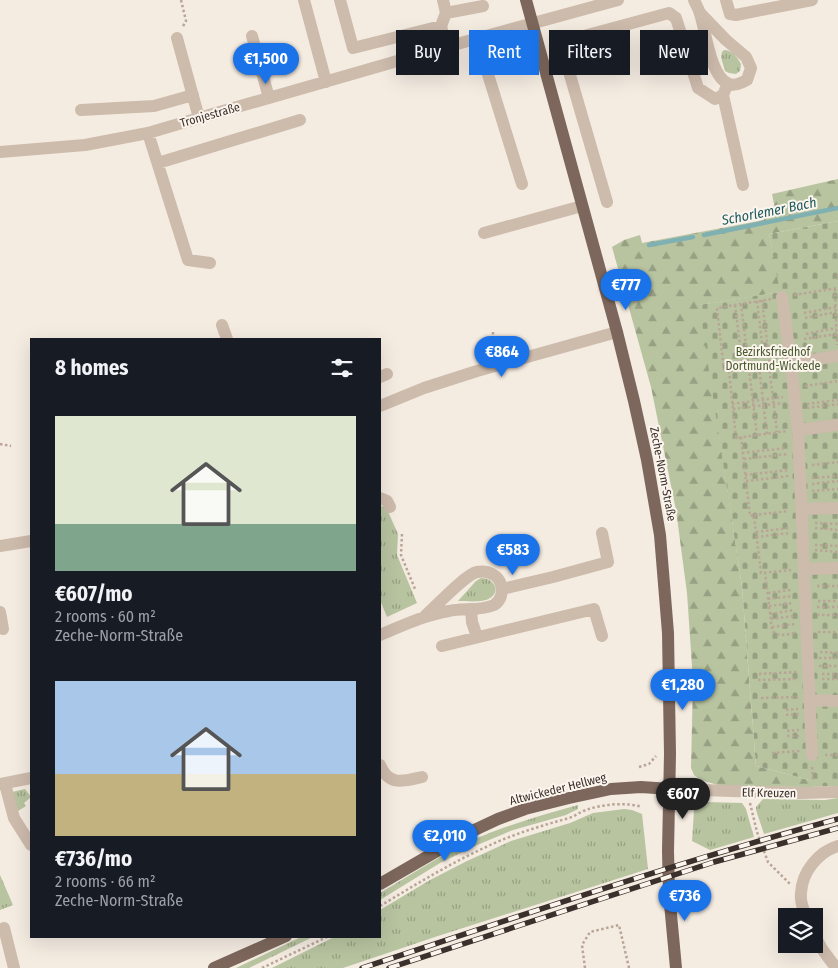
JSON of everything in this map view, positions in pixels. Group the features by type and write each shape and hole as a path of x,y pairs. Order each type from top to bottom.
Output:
{"main road":[{"name":"Zeche-Norm-Straße","path":"526,0 531,24 617,332 647,460 660,535 668,633 670,789 668,893 676,968"},
{"name":"Altwickeder Hellweg","path":"381,883 468,833 525,809 611,789 641,787 670,789"},
{"path":"214,968 282,938"}],"street":[{"path":"304,0 326,82"},
{"path":"340,0 353,48 441,26"},
{"path":"442,0 446,13 441,26 442,30"},
{"name":"Tronjestraße","path":"509,30 618,0"},
{"path":"694,0 700,12 712,60 725,89 743,184"},
{"path":"726,0 730,14 736,15 812,0"},
{"path":"446,13 483,6"},
{"path":"608,202 564,51 569,40 670,14 676,18 698,88 715,100 725,89 747,80 750,68 746,57 726,40 700,12"},
{"path":"252,36 269,98"},
{"path":"177,38 200,118"},
{"name":"Tronjestraße","path":"0,152 85,144 148,133 396,62"},
{"path":"488,75 522,184"},
{"path":"81,110 154,106 193,94"},
{"path":"158,163 300,120"},
{"path":"148,133 188,260 210,264"},
{"path":"484,233 582,206"},
{"path":"782,297 798,430 812,753"},
{"path":"222,325 227,338"},
{"path":"381,406 424,388 477,371 617,332"},
{"path":"791,364 838,356"},
{"path":"798,430 838,425"},
{"path":"381,498 387,501 390,507"},
{"path":"802,509 838,508"},
{"path":"502,590 608,562 602,533"},
{"path":"0,546 30,541"},
{"path":"805,569 838,568"},
{"path":"381,633 424,616 448,611 485,608 496,604 501,598 501,582 494,575 486,571 476,572 466,578 424,616"},
{"path":"471,609 472,622 477,637"},
{"path":"442,646 594,609 602,636"},
{"path":"0,612 4,629"},
{"path":"809,698 838,701"},
{"path":"381,768 387,776 400,782 422,777"},
{"path":"30,778 2,784 14,818 30,842"},
{"name":"Elf Kreuzen","path":"670,789 800,793 838,792"},
{"path":"804,908 800,894 804,876 815,860 832,847 838,846"},
{"path":"4,928 14,968"},
{"path":"823,950 836,968"}],"path":[{"path":"177,38 186,21 180,0"},
{"path":"838,274 838,280"},
{"path":"782,297 836,288 838,356"},
{"path":"762,300 777,432"},
{"path":"767,300 717,308 724,371 791,364"},
{"path":"757,301 765,366"},
{"path":"741,304 757,435"},
{"path":"735,305 743,369"},
{"path":"804,313 836,307"},
{"path":"805,318 836,312"},
{"path":"806,334 836,328"},
{"path":"493,332 497,353"},
{"path":"804,339 836,334"},
{"path":"759,367 767,434"},
{"path":"729,371 736,438 798,430"},
{"path":"733,409 795,400 838,381"},
{"path":"732,404 773,398 838,402"},
{"path":"740,438 750,516 802,509"},
{"path":"0,444 11,446"},
{"path":"742,454 799,450"},
{"path":"743,459 799,450"},
{"path":"800,477 838,462"},
{"path":"745,475 800,477 838,481"},
{"path":"746,481 838,476"},
{"path":"800,477 838,488"},
{"path":"754,515 761,573 805,569"},
{"path":"803,534 838,524"},
{"path":"756,537 838,530"},
{"path":"756,532 803,534 838,546"},
{"path":"402,534 401,555 415,589"},
{"path":"803,534 838,552"},
{"path":"765,572 774,633 778,635 806,606"},
{"path":"772,626 838,586"},
{"path":"768,593 838,615"},
{"path":"768,599 806,606 838,632"},
{"path":"770,614 838,601"},
{"path":"769,606 838,607"},
{"path":"771,619 806,606"},
{"path":"808,667 838,653"},
{"path":"758,680 838,658"},
{"path":"758,674 808,667 838,666"},
{"path":"808,667 838,674"},
{"path":"761,698 809,698"},
{"path":"772,752 812,753"},
{"path":"639,767 649,764 657,754"},
{"path":"747,792 768,862 800,894"},
{"path":"381,905 450,864 506,839 598,807 626,804 642,808"},
{"path":"585,968 582,945 590,932 619,925 629,968"},
{"path":"262,968 325,938"}],"green space":[{"path":"724,50 732,53 741,64 740,71 736,74 725,71 721,57"},
{"path":"838,179 838,221 769,234 781,292 700,305 742,587 756,766 809,780 809,787 721,786 701,780 694,775 691,768 693,681 687,593 676,510 651,387 612,247 624,240 640,235 642,243 764,220 763,211 775,209 772,194"},
{"name":"Bezirksfriedhof Dortmund-Wickede","path":"838,221 838,786 809,787 809,780 756,766 742,587 699,305 780,292 769,234"},
{"path":"381,506 386,507 398,534 397,555 417,603 387,617 381,602"},
{"path":"481,578 489,580 494,585 495,592 490,598 483,601 458,601 476,581"},
{"path":"25,789 30,796 24,803 26,806 18,811 12,792"},
{"path":"838,798 838,813 764,834 756,810 756,807 763,799 825,800"},
{"path":"705,802 742,803 746,809 754,837 710,850 692,841 694,810"},
{"path":"578,805 578,809 566,815 513,830 475,846 440,863 381,899 381,892 473,840"},
{"path":"624,809 642,814 648,869 343,968 272,968 332,938 381,938 381,909 430,880 511,841 570,823 593,813"},
{"path":"0,875 13,905 0,910"},
{"path":"299,938 311,938 249,968 236,968"}],"waterway":[{"name":"Schorlemer Bach","path":"704,235 838,208"},
{"name":"Schorlemer Bach","path":"649,245 693,237"}],"railway":[{"path":"362,968 658,871 838,819"},
{"path":"389,968 714,862 838,828"}]}
